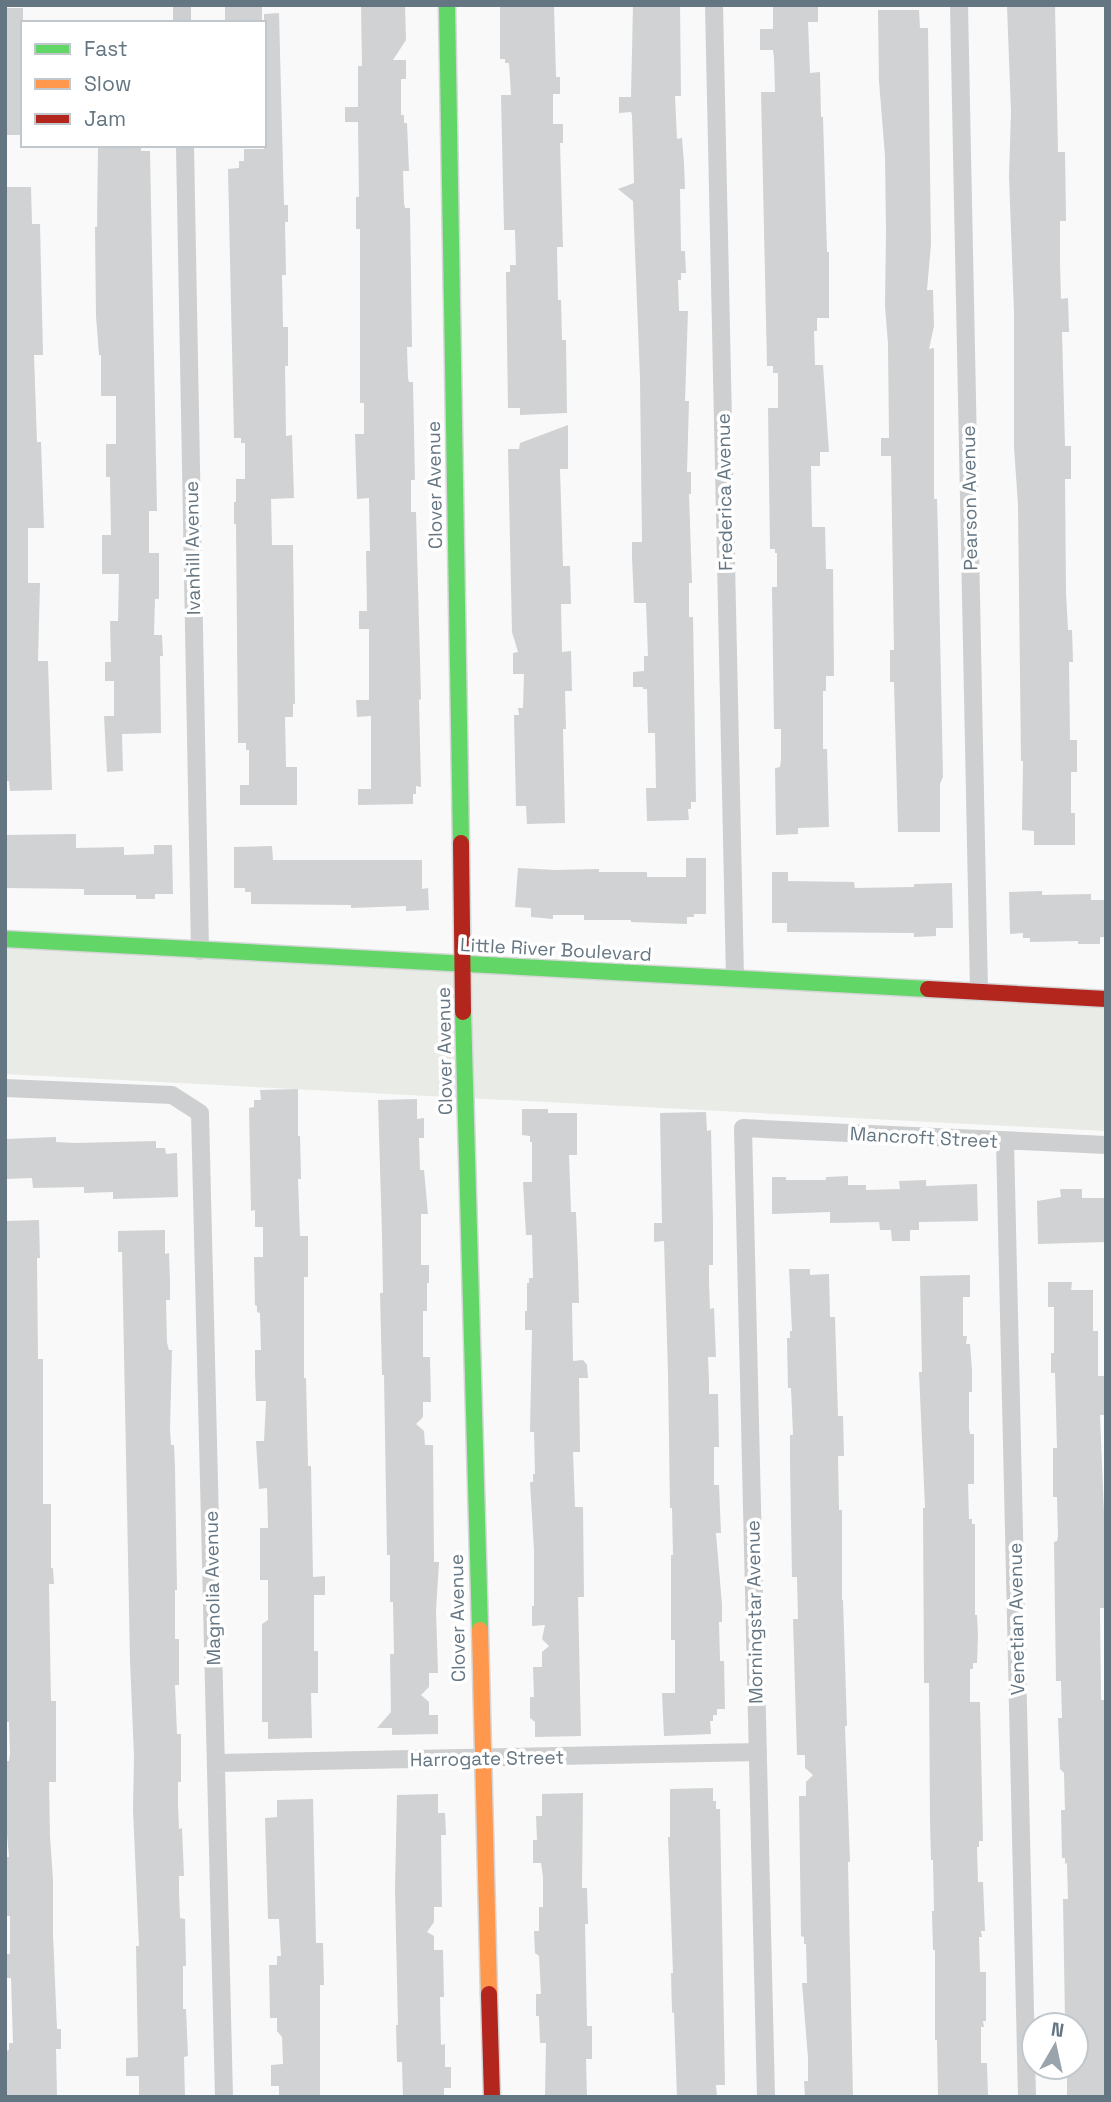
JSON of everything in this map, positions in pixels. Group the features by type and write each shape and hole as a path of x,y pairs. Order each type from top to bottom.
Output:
{"street":[{"name":"Clover Avenue","path":"447,5 481,1758 492,2097"},
{"name":"Frederica Avenue","path":"714,5 735,978"},
{"name":"Pearson Avenue","path":"959,5 979,991"},
{"name":"Ivanhill Avenue","path":"185,147 200,951"},
{"name":"Little River Boulevard","path":"5,940 1106,999"},
{"name":"Magnolia Avenue","path":"5,1088 172,1095 200,1113 224,2097"},
{"name":"Mancroft Street","path":"743,1128 1106,1145"},
{"name":"Morningstar Avenue","path":"743,1128 766,2097"},
{"name":"Venetian Avenue","path":"1005,1141 1027,2097"},
{"name":"Harrogate Street","path":"216,1763 758,1752"}],"shaded area":[{"path":"5,939 1106,999 1106,1131 5,1074"}],"building":[{"path":"225,5 262,5 262,21 225,21"},
{"path":"361,5 405,5 406,40 393,60 406,60 406,79 401,79 401,115 404,115 404,123 407,123 409,171 403,171 404,203 405,208 410,208 412,347 407,347 408,378 409,382 413,382 415,480 411,480 411,512 416,512 421,699 421,787 416,786 413,804 358,805 358,789 371,789 371,716 357,717 356,700 369,700 369,629 359,629 359,611 367,611 366,551 370,551 369,498 357,499 355,434 364,434 364,403 360,403 360,229 356,229 356,197 359,197 358,122 345,122 345,107 358,107 358,66 362,66"},
{"path":"500,5 554,5 556,77 560,77 560,94 553,94 553,124 563,124 563,143 560,143 563,247 557,247 558,300 561,300 562,340 566,340 567,413 520,415 520,408 508,408 506,272 510,272 510,265 516,265 515,230 504,230 501,95 511,95 509,63 500,59"},
{"path":"633,5 680,5 681,96 675,96 677,139 682,138 684,163 685,189 680,189 681,251 685,251 686,273 681,273 681,280 678,280 679,311 688,311 685,401 689,401 687,472 691,472 689,494 692,583 689,583 689,617 693,617 696,802 691,802 691,809 688,809 689,820 647,821 646,788 656,788 655,733 648,733 647,689 633,687 633,672 644,671 644,656 648,656 646,603 634,603 632,557 632,542 642,542 640,378 633,201 618,189 634,183 632,115 631,112 619,113 619,97 631,97"},
{"path":"773,5 818,5 818,22 808,22 810,73 820,72 829,252 829,318 817,318 817,331 814,331 815,365 823,365 829,452 820,452 820,466 811,466 812,527 825,527 826,569 833,569 834,676 826,676 826,691 823,691 823,749 827,749 829,827 798,828 798,834 776,835 775,768 780,767 781,729 774,729 772,587 777,587 777,553 775,549 770,549 768,408 778,408 778,373 773,373 773,366 767,366 761,92 775,92 773,50 760,50 760,29 773,29"},
{"path":"1055,5 1058,152 1065,152 1066,221 1060,221 1061,299 1068,298 1069,332 1062,332 1065,446 1071,446 1071,479 1065,479 1066,593 1068,630 1072,630 1073,662 1069,662 1070,740 1077,740 1077,772 1071,772 1071,813 1075,813 1075,845 1034,845 1034,831 1022,830 1023,761 1018,505 1014,447 1014,312 1009,176 1011,112 1007,6"},
{"path":"5,8 23,8 21,135 5,135"},
{"path":"878,10 919,10 920,28 928,28 931,244 927,290 933,290 934,326 929,349 934,348 934,499 937,499 943,777 940,784 940,832 898,832 894,682 890,682 890,650 894,650 891,456 881,456 881,438 889,438 885,306 885,156 879,81"},
{"path":"279,13 284,205 288,205 288,222 285,222 286,275 282,275 283,327 288,327 288,366 285,366 286,436 292,435 294,498 271,499 272,545 293,545 295,704 293,717 285,717 286,767 297,767 297,805 240,805 240,785 249,785 249,750 246,750 246,743 238,743 234,502 236,479 245,479 245,443 241,443 241,438 234,438 228,169 239,168 239,161 244,161 244,149 266,147 264,14"},
{"path":"98,147 141,147 141,151 150,151 157,511 149,511 149,553 159,553 159,599 155,599 154,635 162,635 161,733 122,734 123,771 107,772 104,716 114,716 114,681 105,681 105,662 111,662 110,621 118,621 119,574 102,574 102,535 111,535 110,477 106,477 106,444 116,444 116,396 101,396 101,355 96,316"},
{"path":"5,187 31,187 32,224 40,224 43,355 34,355 44,528 28,528 28,583 40,583 38,661 48,661 52,790 10,791 9,781 5,781"},
{"path":"568,425 568,469 560,469 563,566 570,566 571,604 561,604 562,652 571,651 572,691 565,691 565,823 527,824 526,806 516,806 514,715 519,715 518,708 523,708 524,674 513,674 513,653 518,652 512,632 508,449 519,449 520,443"},
{"path":"76,834 76,848 124,847 124,855 154,854 154,845 172,845 173,894 155,894 155,899 136,899 136,895 84,895 84,889 6,888 5,835"},
{"path":"272,846 273,860 422,860 422,889 428,888 429,910 406,911 406,906 351,908 351,905 251,904 251,892 245,892 245,888 234,888 234,847"},
{"path":"686,858 706,858 706,914 687,917 687,924 584,920 584,915 553,915 553,919 531,917 531,908 515,907 518,868 599,869 599,872 647,872 647,877 686,877"},
{"path":"772,872 788,872 788,881 854,882 855,888 952,883 953,928 936,928 936,936 914,937 914,933 787,932 787,923 772,923"},
{"path":"1042,891 1042,895 1091,894 1091,900 1106,900 1106,937 1100,937 1100,944 1078,944 1078,941 1030,942 1030,938 1023,938 1023,933 1010,934 1009,892"},
{"path":"298,1089 300,1236 308,1236 308,1277 304,1277 304,1378 308,1466 311,1466 313,1577 325,1576 325,1595 314,1595 314,1651 318,1651 318,1693 311,1693 312,1738 268,1739 268,1722 262,1722 262,1624 268,1620 268,1580 260,1580 260,1528 268,1528 267,1488 259,1489 256,1441 264,1441 266,1401 256,1401 255,1372 255,1350 261,1350 260,1313 255,1305 254,1257 263,1257 263,1227 255,1227 255,1210 251,1211 249,1108 254,1107 254,1100 261,1100 260,1090"},
{"path":"417,1099 417,1119 424,1118 424,1138 419,1138 420,1170 424,1170 428,1214 421,1214 421,1265 429,1265 429,1283 427,1311 423,1311 423,1357 430,1357 431,1402 423,1402 423,1417 416,1424 424,1431 425,1445 433,1445 434,1562 439,1562 436,1611 438,1673 429,1673 429,1687 421,1695 429,1702 429,1715 438,1715 438,1734 392,1735 392,1728 377,1728 391,1712 390,1654 394,1654 390,1555 387,1555 378,1100"},
{"path":"522,1109 548,1109 548,1113 577,1113 577,1155 569,1155 571,1212 576,1212 579,1303 572,1303 573,1361 583,1360 587,1365 588,1378 579,1378 580,1452 573,1452 575,1507 583,1507 584,1597 578,1597 581,1736 535,1737 535,1722 530,1718 530,1697 534,1697 533,1667 542,1667 542,1652 549,1646 542,1639 545,1625 532,1626 534,1550 530,1482 533,1482 535,1474 534,1432 530,1432 532,1330 525,1330 525,1311 527,1283 529,1278 533,1278 532,1235 526,1235 523,1182 532,1182 532,1142 530,1136 522,1135"},
{"path":"706,1112 707,1131 711,1130 713,1265 709,1265 709,1283 710,1309 714,1308 716,1357 708,1357 709,1394 718,1394 719,1447 714,1447 714,1485 719,1485 721,1533 716,1533 722,1605 722,1622 719,1622 720,1661 724,1661 725,1709 717,1709 717,1715 713,1715 713,1721 710,1721 711,1734 664,1736 662,1693 675,1693 675,1640 671,1640 673,1555 664,1241 654,1242 654,1223 662,1223 660,1113"},
{"path":"56,1137 56,1142 74,1143 156,1141 156,1148 165,1148 166,1154 177,1153 178,1197 113,1199 113,1192 84,1193 84,1187 33,1188 32,1178 5,1179 5,1139"},
{"path":"848,1176 848,1185 866,1185 866,1190 900,1189 899,1181 926,1180 926,1186 977,1184 978,1221 919,1222 919,1230 910,1230 910,1241 892,1241 891,1230 880,1230 879,1222 830,1223 830,1212 772,1214 772,1177 786,1177 786,1180 826,1180 826,1177"},
{"path":"1060,1189 1082,1189 1082,1198 1106,1198 1106,1242 1038,1244 1037,1201 1061,1197"},
{"path":"39,1220 38,1359 43,1359 43,1504 51,1504 51,1568 54,1584 49,1584 51,1701 56,1701 56,1782 49,1782 50,1836 57,2029 61,2029 61,2049 56,2049 57,2097 6,2097 6,2051 9,2050 9,2043 13,2043 11,1978 5,1978 5,1954 10,1954 10,1916 7,1916 5,1882 5,1857 9,1857 5,1812 5,1761 9,1761 10,1754 9,1722 6,1722 5,1718 5,1221"},
{"path":"165,1230 165,1254 169,1253 170,1281 170,1300 166,1300 167,1343 169,1350 172,1350 170,1429 175,1468 175,1639 179,1639 179,1685 175,1685 177,1734 181,1734 178,1803 184,1876 179,1876 179,1892 180,1918 185,1919 183,2009 186,2009 188,2056 184,2057 185,2097 139,2097 139,2076 126,2076 126,2058 138,2057 136,1946 139,1946 133,1810 122,1252 118,1252 118,1231"},
{"path":"789,1269 810,1269 810,1275 829,1274 830,1317 835,1317 838,1416 843,1416 844,1456 838,1456 839,1510 842,1510 853,2097 805,2097 804,2081 808,2081 808,2058 802,1983 807,1983 806,1944 801,1936 799,1796 806,1796 806,1782 813,1775 805,1768 805,1755 797,1755 793,1619 798,1619 797,1577 792,1577 790,1435 793,1435 787,1338 790,1338 792,1331"},
{"path":"970,1275 970,1297 963,1297 963,1336 967,1336 966,1344 970,1344 972,1371 969,1428 970,1434 974,1434 974,1484 968,1484 969,1519 975,1524 975,1615 978,1636 977,1663 973,1663 973,1669 970,1669 970,1702 980,1702 983,1841 979,1841 977,1847 978,1882 983,1882 985,1931 981,1931 982,1937 979,1937 980,1972 986,1972 986,2021 983,2021 984,2027 981,2027 981,2063 987,2063 988,2097 938,2097 929,1683 924,1683 925,1508 919,1372 922,1372 920,1276"},
{"path":"1048,1282 1072,1282 1071,1290 1093,1290 1093,1331 1098,1331 1098,1376 1104,1376 1105,1415 1100,1415 1106,1562 1104,1608 1100,1608 1101,1700 1106,1700 1106,2097 1067,2097 1067,2081 1090,2081 1090,2011 1065,2011 1063,1899 1068,1899 1067,1863 1065,1864 1065,1858 1062,1858 1061,1810 1065,1810 1058,1718 1062,1718 1061,1681 1056,1681 1054,1542 1058,1536 1057,1497 1053,1497 1053,1448 1057,1448 1055,1373 1051,1373 1054,1307 1048,1307"},
{"path":"713,1788 713,1801 716,1801 716,1809 720,1809 725,2085 716,2085 717,2097 677,2097 671,1973 668,1837 670,1789"},
{"path":"583,1793 582,1888 587,1888 587,2026 592,2026 592,2059 586,2059 587,2097 545,2097 546,2043 540,2043 539,2016 536,2016 536,1994 541,1994 539,1956 535,1953 534,1931 539,1931 539,1907 543,1907 543,1877 541,1863 533,1863 533,1840 537,1840 536,1816 542,1816 542,1794"},
{"path":"438,1794 438,1813 445,1813 446,1835 441,1835 442,1907 434,1907 434,1922 427,1932 434,1936 434,1950 443,1950 441,2045 445,2044 445,2067 451,2067 451,2088 444,2088 444,2097 403,2097 402,2062 397,2062 396,2025 397,1795"},
{"path":"313,1799 316,1943 323,1943 324,1985 320,1985 320,2097 279,2097 279,2086 271,2086 271,2065 283,2064 282,2037 277,2031 277,2018 270,2018 269,1965 277,1965 277,1956 281,1956 279,1919 268,1919 265,1818 277,1817 277,1800"}],"traffic: fast":[{"path":"447,5 461,843"},
{"path":"5,939 928,989"},
{"path":"463,1012 480,1630"}],"traffic: slow":[{"path":"480,1630 489,1994"}],"traffic: jam":[{"path":"461,843 463,1012"},
{"path":"928,989 1106,999"},
{"path":"489,1994 492,2097"}]}
